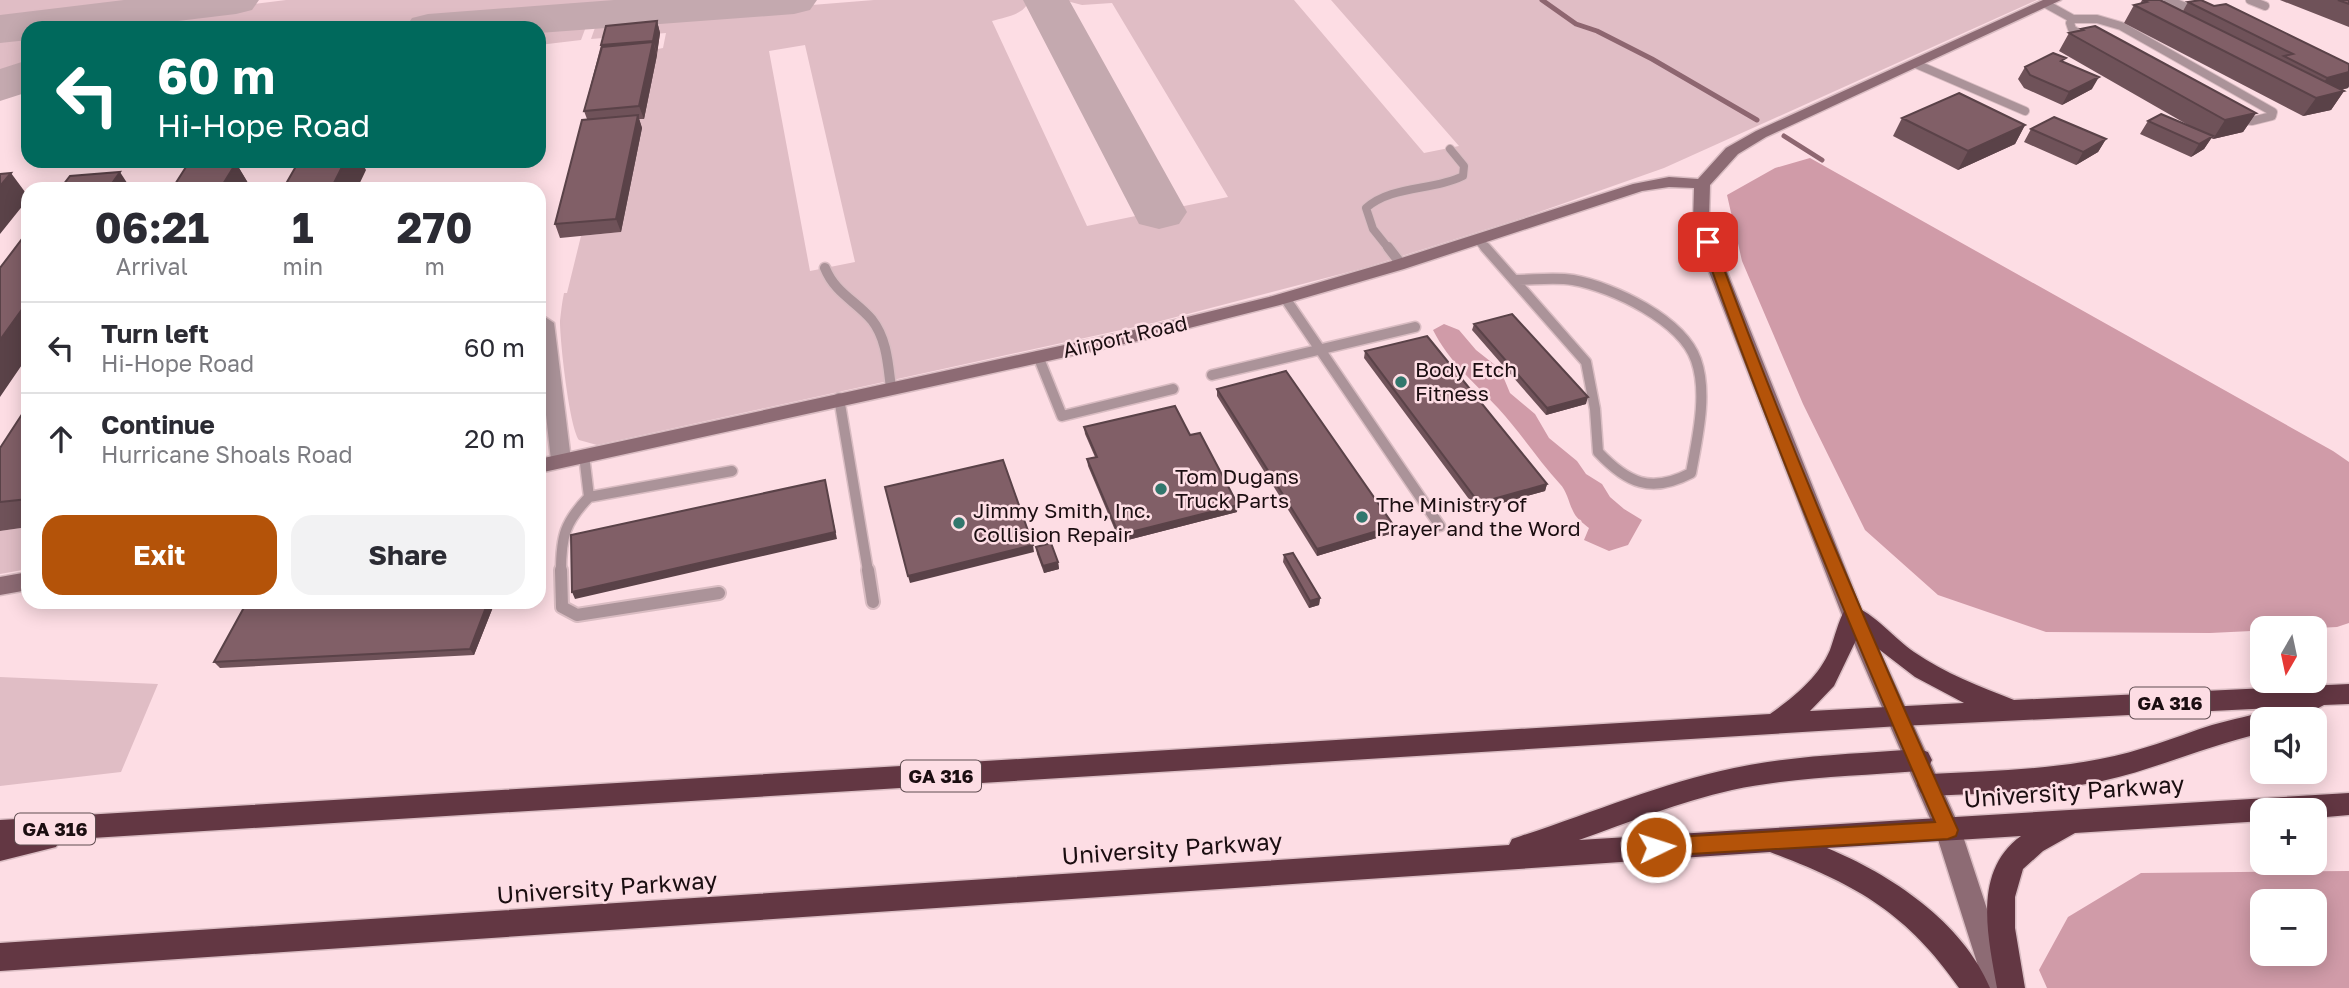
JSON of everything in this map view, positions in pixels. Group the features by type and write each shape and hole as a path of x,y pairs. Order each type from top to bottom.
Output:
{"highway":[{"path":"1771,726 1806,702 1833,670 1843,651 1853,615 1893,651 1931,677 1971,696 2017,710"},
{"name":"GA 316","path":"0,832 1771,726 1900,716 2349,694"},
{"path":"2299,707 2323,696"},
{"path":"1930,785 2092,772 2123,765 2217,733 2250,726"},
{"path":"1489,858 1659,800 1735,779 1779,772 1919,760"},
{"name":"University Parkway","path":"0,957 2349,804"},
{"path":"2011,988 2000,919 2009,867 2021,853 2041,838 2070,822"},
{"path":"0,849 111,825"},
{"path":"1767,840 1840,866 1891,895 1933,930 1976,988"}],"street":[{"path":"1999,988 1948,830 1900,716 1853,615 1715,264 1701,221 1702,184 1732,151 1761,134 2050,2"},
{"name":"Airport Road","path":"546,464 839,398 1138,335 1285,298 1401,264 1639,187 1669,182 1702,184"},
{"path":"546,348 561,460"},
{"path":"0,586 21,582"}],"lane":[{"path":"2168,0 2208,15"},
{"path":"2250,0 2265,6"},
{"path":"2050,2 2073,19 2097,19 2121,26 2273,112 2272,116 2252,121 2232,117"},
{"path":"2073,19 2070,23 2072,29 2090,40"},
{"path":"1916,64 2025,111"},
{"path":"1401,264 1373,229 1366,208 1381,197 1451,183 1463,176 1464,166 1450,149"},
{"path":"1478,240 1586,362 1595,409 1598,452 1622,475 1647,484 1676,482 1691,473 1696,441 1698,392 1698,363 1692,347 1669,326 1612,292 1573,280 1514,280"},
{"path":"825,268 832,287 877,327 883,341 891,387"},
{"path":"1285,298 1440,526"},
{"path":"1212,375 1415,327"},
{"path":"1038,356 1062,416 1173,389"},
{"path":"839,398 873,602"},
{"path":"584,455 589,497"},
{"path":"719,593 577,615 562,607 560,573 565,531 570,518 589,497 732,471"}],"shaded area":[{"path":"0,0 193,0 0,23"},
{"path":"286,0 723,0 558,12 552,25 587,24 581,40 546,44 546,21 529,21 531,15 449,21 126,21"},
{"path":"874,0 1029,0 1019,12 992,21 1087,226 1228,197 1112,3 1082,5 1063,0 1294,0 1424,153 1459,146 1331,0 2037,0 1664,168 1525,217 1364,268 1153,323 597,445 579,440 572,418 560,331 564,293 567,293 581,236 621,232 642,128 593,132 648,97 658,49 663,48 666,33 591,39 597,22","holes":["805,45 855,262 810,271 769,51"]},
{"path":"0,36 21,36 21,67 0,78"},
{"path":"1810,158 2349,462 2349,623 2328,627 2328,616 2250,616 2250,631 2046,632 1938,595 1865,530 1803,404 1742,261 1727,195 1775,168"},
{"path":"1444,324 1459,330 1476,350 1500,369 1510,393 1535,414 1549,438 1577,461 1586,474 1602,484 1610,497 1642,520 1628,545 1609,551 1584,540 1589,528 1575,515 1562,487 1506,417 1462,371 1439,341 1433,330"},
{"path":"21,528 21,570 0,574 0,531"},
{"path":"0,677 158,684 121,772 0,786"},
{"path":"2327,871 2349,871 2349,988 2047,988 2039,970 2068,917 2141,873 2250,872 2250,875 2327,875"}],"building":[{"path":"2143,0 2160,0 2344,91 2316,98 2134,5 2147,2"},
{"path":"2201,0 2214,6 2226,4 2349,64 2349,72 2327,78 2284,56 2293,54 2188,2"},
{"path":"657,21 653,41 601,45 606,26"},
{"path":"2095,26 2256,113 2225,120 2069,33"},
{"path":"653,42 639,106 584,111 602,47"},
{"path":"2053,53 2066,58 2061,61 2099,77 2069,92 2030,75 2025,67"},
{"path":"1959,93 2025,125 1968,151 1902,118"},
{"path":"2161,114 2213,136 2199,144 2148,121"},
{"path":"638,115 616,219 555,224 582,120"},
{"path":"2054,117 2106,139 2083,152 2031,129"},
{"path":"185,168 233,168 224,182 176,182"},
{"path":"295,168 342,168 334,182 287,182"},
{"path":"120,172 113,182 65,182 70,176"},
{"path":"11,173 0,186 0,174"},
{"path":"21,240 21,311 0,340 0,268"},
{"path":"1512,314 1588,397 1547,408 1474,324"},
{"path":"1427,336 1547,484 1479,503 1365,351"},
{"path":"1286,371 1394,526 1317,549 1217,389"},
{"name":"Tom Dugans Truck Parts","path":"1175,406 1190,435 1200,433 1238,505 1119,535 1087,459 1097,457 1084,427"},
{"path":"21,416 21,500 0,502 0,448"},
{"name":"Jimmy Smith, Inc. Collision Repair","path":"1003,460 1033,545 908,576 885,487"},
{"path":"825,480 835,532 572,592 571,535"},
{"path":"1051,543 1058,562 1043,566 1036,547"},
{"path":"1293,553 1320,598 1310,601 1284,555"},
{"path":"243,609 485,609 470,649 214,662"}],"waterway":[{"path":"1542,0 1576,24 1597,31 1652,59 1757,120"},
{"path":"1784,136 1822,160"}],"taxiway":[{"path":"65,21 236,0"},
{"path":"520,21 794,0"},
{"path":"1046,0 1159,212"},
{"path":"0,29 21,26"},
{"path":"0,86 21,78"}],"place":[{"name":"Body Etch Fitness","path":"1401,382"},
{"name":"Tom Dugans Truck Parts","path":"1161,489"},
{"name":"The Ministry of Prayer and the Word","path":"1362,517"},
{"name":"Jimmy Smith, Inc. Collision Repair","path":"959,523"}],"route":[{"path":"1656,847 1948,830 1900,716 1853,615 1741,334 1708,242"}]}
